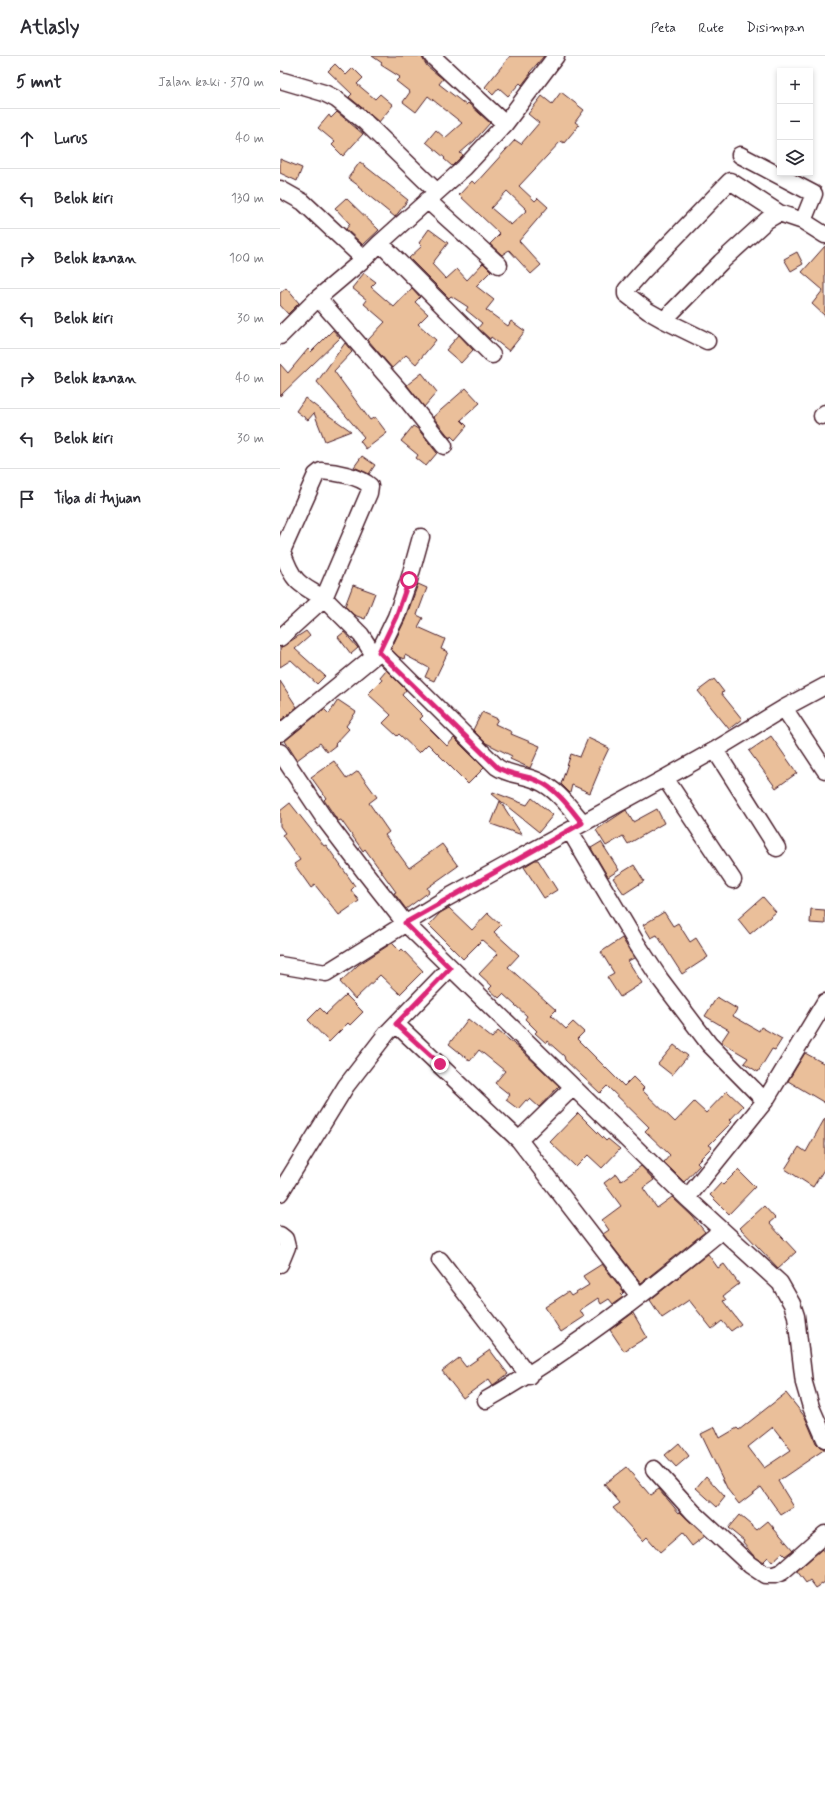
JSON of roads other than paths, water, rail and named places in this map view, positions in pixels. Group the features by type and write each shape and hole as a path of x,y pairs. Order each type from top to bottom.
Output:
{"street":[{"path":"432,56 505,124"},
{"path":"280,336 318,298 364,259 464,168 505,124 556,56"},
{"path":"280,80 324,92 336,99 364,122 432,196 499,265"},
{"path":"740,155 814,194 803,221"},
{"path":"707,341 664,320 627,296 626,291 642,272 728,182 732,181 779,213 803,221 825,235"},
{"path":"280,189 303,202 364,259"},
{"path":"664,320 727,257 767,220 779,213"},
{"path":"380,243 492,356"},
{"path":"318,298 399,390 444,446"},
{"path":"280,638 324,598 368,493 370,486 365,482 334,472 321,471 316,475 282,551 289,570 298,584 324,598 377,653 497,767 511,774 538,780 560,796 636,944 660,979 709,1044 765,1101"},
{"path":"280,733 377,653 396,617 409,580 421,537"},
{"path":"280,965 326,973 405,923 716,750 784,708 825,686"},
{"path":"784,708 825,770"},
{"path":"716,750 777,848"},
{"path":"280,752 326,821 405,923 721,1231 780,1283 792,1304 796,1316 804,1383 813,1412 825,1439"},
{"path":"665,778 733,880"},
{"path":"280,1193 346,1086 387,1033 450,968"},
{"path":"687,1198 765,1101 825,1002"},
{"path":"396,1024 519,1140 555,1189 639,1296"},
{"path":"519,1140 573,1087"},
{"path":"486,1400 529,1376 652,1288 721,1231"},
{"path":"280,1235 285,1239 287,1247 280,1264"},
{"path":"440,1260 529,1376"},
{"path":"654,1469 693,1512 750,1565 765,1575 774,1575 782,1572 825,1534"}]}
